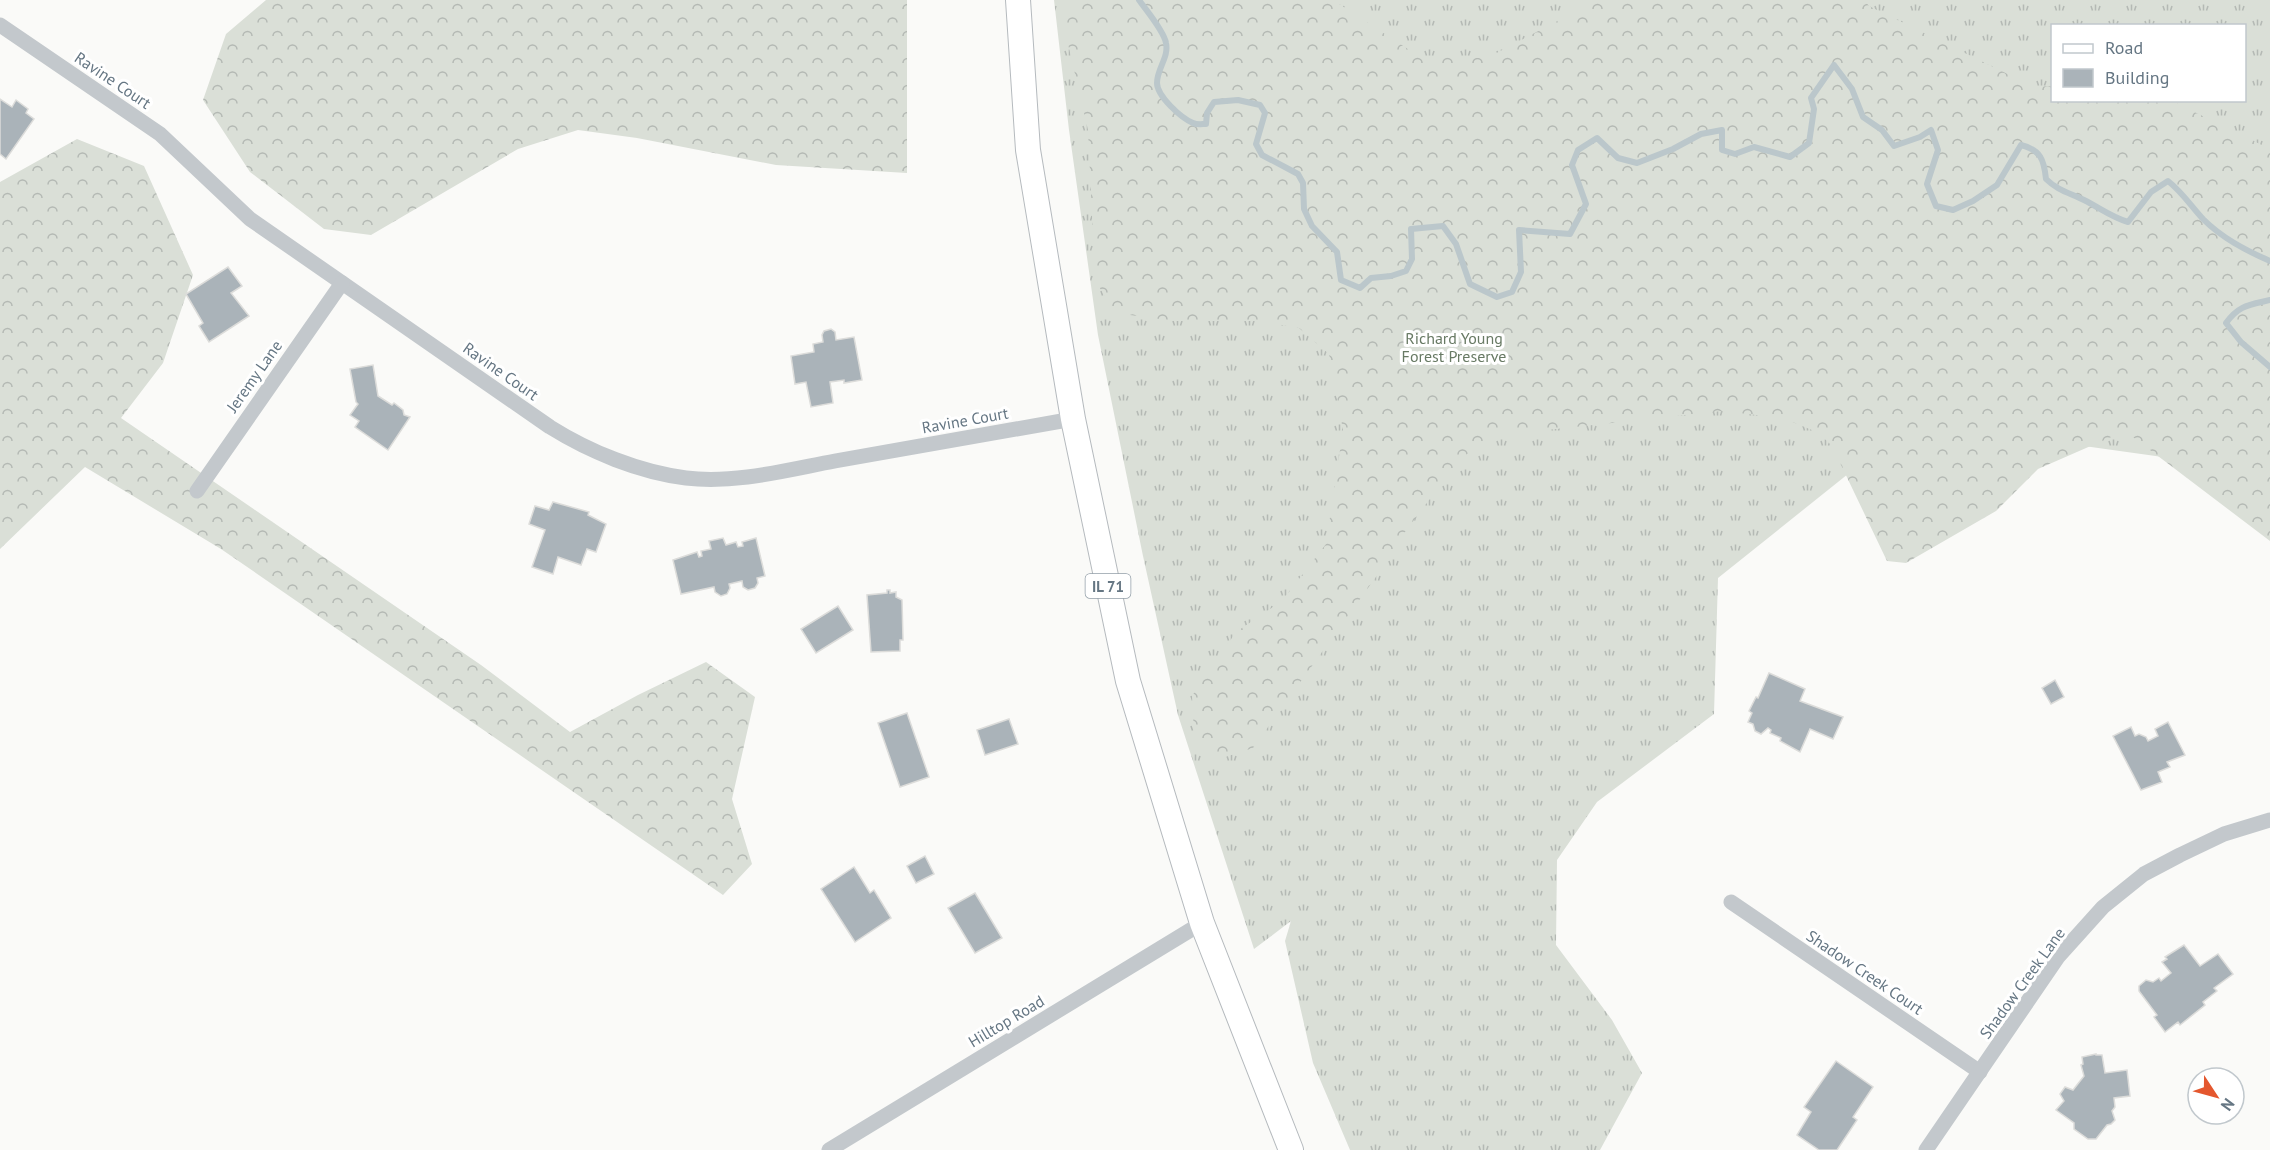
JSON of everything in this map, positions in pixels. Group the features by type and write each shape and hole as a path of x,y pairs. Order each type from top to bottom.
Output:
{"main road":[{"name":"IL 71","path":"1018,0 1028,150 1073,419 1128,681 1202,923 1291,1150"}],"street":[{"name":"Ravine Court","path":"0,25 160,134 250,219 579,445 652,471 686,478 746,477 1073,419"},
{"name":"Jeremy Lane","path":"196,491 342,282"},
{"name":"Shadow Creek Lane","path":"1926,1150 2058,957 2103,907 2144,874 2180,855 2224,834 2270,820"},
{"name":"Shadow Creek Court","path":"1731,902 1980,1072"},
{"name":"Hilltop Road","path":"829,1150 1202,923"}],"green space":[{"path":"266,0 907,0 907,173 776,165 637,138 578,130 518,149 371,235 324,229 250,172 203,100 226,34"},
{"name":"Richard Young Forest Preserve","path":"1054,0 2270,0 2270,472 1913,422 1718,578 1714,714 1597,802 1557,860 1556,945 1612,1020 1642,1073 1600,1150 1350,1150 1313,1063 1285,941 1291,921 1254,949 1178,715 1098,335 1069,130"},
{"name":"Richard Young Forest Preserve","path":"1064,0 1333,0 1420,57 1487,58 1567,16 1581,0 1864,0 1869,6 2034,87 2051,86 2051,102 2174,102 2270,149 2270,541 2125,431 2038,469 1996,511 1906,563 1887,561 1832,446 1819,433 1783,418 1722,411 1491,436 1458,461 1402,536 1391,556 1253,748 1219,759 1194,732 1192,696 1236,632 1282,601 1326,544 1343,430 1329,354 1299,328 1259,321 1175,321 1115,313 1095,280 1088,130 1062,18"},
{"path":"77,139 144,166 193,275 163,363 121,418 481,665 570,732 706,662 755,697 732,799 752,864 723,895 221,549 85,467 0,549 0,182"}],"building":[{"path":"0,99 12,107 16,100 28,109 26,113 34,119 6,159 0,154"},
{"path":"228,267 242,286 231,293 249,316 209,342 199,326 203,323 186,294"},
{"path":"831,329 835,332 836,340 854,337 862,380 844,383 844,380 830,382 833,403 811,407 806,382 795,384 791,356 814,352 813,344 823,342 824,331"},
{"path":"373,365 378,396 392,405 394,403 403,410 404,415 410,417 388,450 355,427 359,421 350,415 358,404 350,369"},
{"path":"553,502 589,512 588,515 606,524 596,552 587,549 581,565 558,557 553,574 532,567 545,530 529,524 535,506 549,510"},
{"path":"723,538 726,545 736,542 738,547 743,546 742,542 756,538 765,576 757,578 758,583 755,588 748,590 743,587 742,581 729,584 727,594 721,596 715,592 714,587 681,594 673,560 697,552 699,557 702,556 701,551 711,549 709,541"},
{"path":"887,590 890,590 890,593 896,592 896,597 902,600 903,640 900,640 900,651 871,652 867,595 887,593"},
{"path":"838,606 853,630 816,653 801,629"},
{"path":"1769,673 1805,689 1800,701 1843,717 1833,739 1810,729 1800,752 1780,741 1781,738 1770,733 1771,730 1768,728 1761,734 1755,731 1753,724 1748,722 1752,713 1749,711 1756,697 1758,698"},
{"path":"2055,680 2064,697 2051,704 2042,688"},
{"path":"907,713 929,777 900,787 878,723"},
{"path":"1009,719 1018,744 985,755 977,730"},
{"path":"2168,722 2185,755 2167,762 2170,767 2158,772 2162,782 2141,790 2113,736 2131,727 2135,736 2139,734 2146,737 2148,741 2158,736 2155,729"},
{"path":"925,856 934,874 916,883 907,866"},
{"path":"854,867 870,893 874,890 891,918 855,942 821,889"},
{"path":"975,893 1002,938 975,953 948,908"},
{"path":"2184,945 2200,966 2218,954 2233,974 2214,988 2217,991 2203,1002 2205,1005 2180,1025 2178,1022 2165,1032 2154,1017 2157,1015 2139,991 2139,986 2146,980 2153,982 2159,978 2161,981 2171,973 2162,962 2167,959 2165,957"},
{"path":"2102,1055 2105,1073 2127,1070 2130,1096 2114,1098 2115,1107 2112,1111 2115,1120 2107,1125 2096,1139 2088,1139 2074,1129 2074,1123 2056,1110 2064,1101 2060,1094 2065,1087 2073,1090 2084,1076 2081,1065 2083,1064 2082,1057"},
{"path":"1836,1061 1873,1087 1853,1117 1857,1120 1837,1150 1819,1150 1797,1135 1811,1112 1804,1107"}],"waterway":[{"path":"1139,0 1165,38 1166,53 1157,83 1165,100 1182,116 1198,124 1206,124 1207,113 1214,102 1238,100 1260,105 1265,113 1256,144 1262,155 1298,174 1303,183 1304,209 1312,226 1337,252 1341,280 1360,288 1371,278 1391,276 1406,271 1412,259 1411,229 1443,226 1456,244 1470,284 1497,297 1512,292 1521,272 1519,230 1570,234 1586,204 1572,165 1578,150 1597,138 1618,158 1637,163 1673,149 1701,134 1722,130 1722,150 1735,154 1754,147 1790,157 1809,143 1814,109 1811,98 1834,65 1852,89 1863,117 1882,130 1894,146 1920,137 1931,130 1938,150 1927,184 1936,206 1953,210 1973,201 1997,185 2021,145 2037,153 2044,166 2046,179 2055,186 2128,222 2151,192 2168,181 2218,232 2270,261"},
{"path":"2270,300 2240,309 2226,323 2241,342 2270,367"}]}
